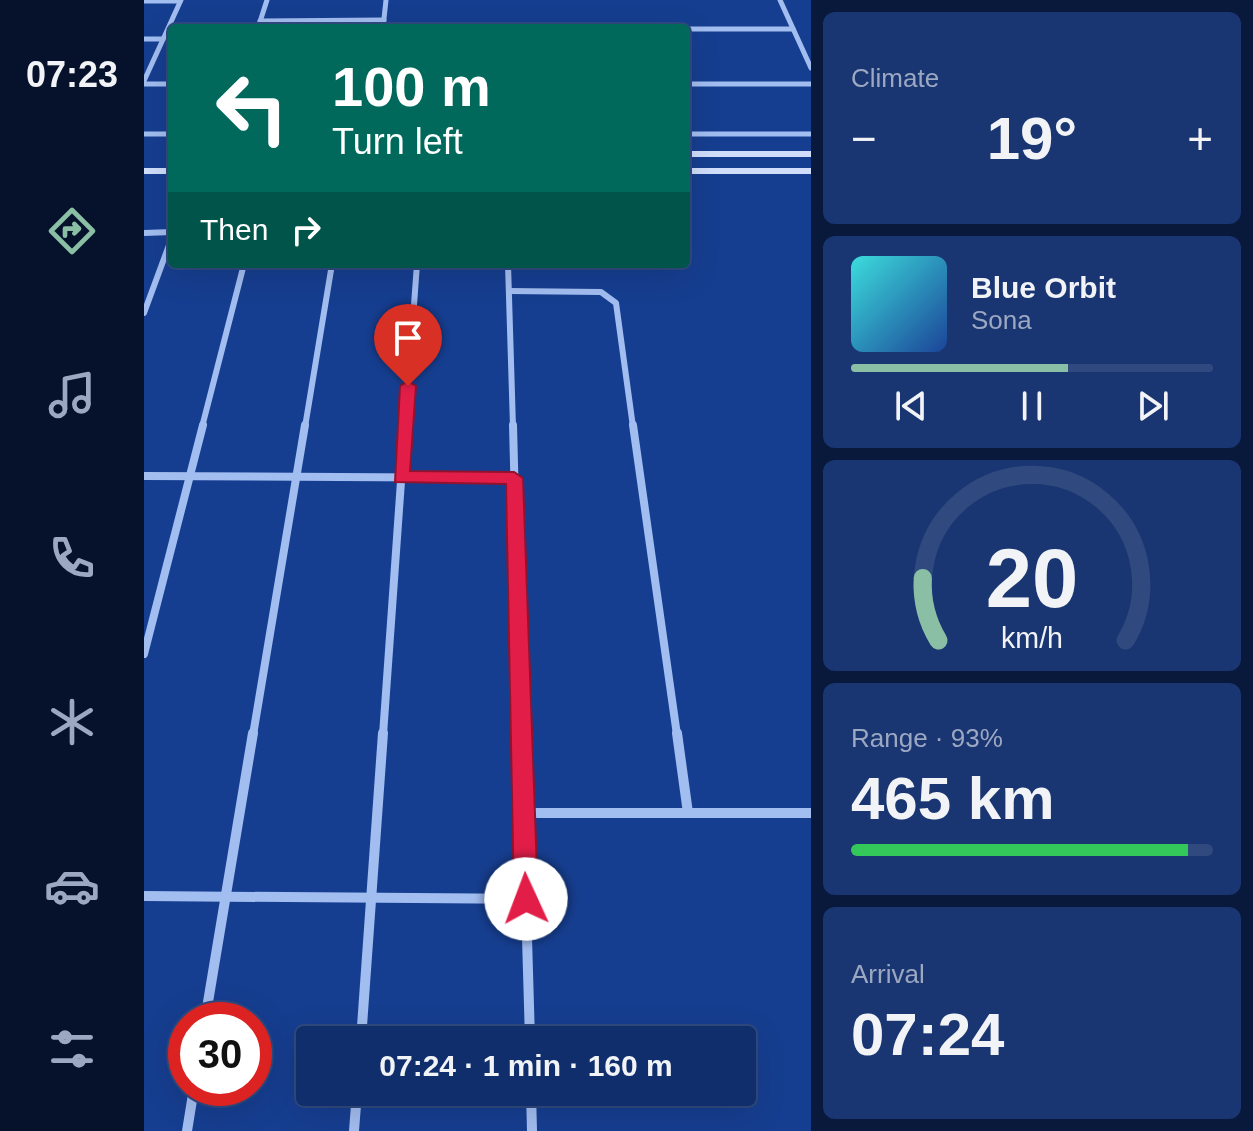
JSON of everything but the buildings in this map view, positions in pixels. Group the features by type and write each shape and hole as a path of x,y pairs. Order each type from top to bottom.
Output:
{"main road":[{"path":"690,154 811,154"},
{"path":"144,171 168,171"},
{"path":"690,171 811,171"}],"street":[{"path":"144,1 180,0 170,24"},
{"path":"259,24 267,0"},
{"path":"384,24 386,0"},
{"path":"780,0 811,68"},
{"path":"260,21 384,20"},
{"path":"168,28 144,82 168,84"},
{"path":"690,29 793,29"},
{"path":"144,39 163,39"},
{"path":"690,84 811,84"},
{"path":"144,134 168,134"},
{"path":"690,134 811,134"},
{"path":"144,233 168,235"},
{"path":"144,313 168,246"},
{"path":"144,654 243,268"},
{"path":"208,1002 331,268"},
{"path":"362,1026 417,268"},
{"path":"508,268 530,1026"},
{"path":"509,291 601,292 616,303 688,813"},
{"path":"144,476 514,478"},
{"path":"523,813 811,813"},
{"path":"144,896 526,899"},
{"path":"187,1131 191,1106"},
{"path":"354,1131 356,1106"},
{"path":"531,1106 532,1131"}],"route":[{"path":"408,386 401,477 514,478 526,899"}]}
